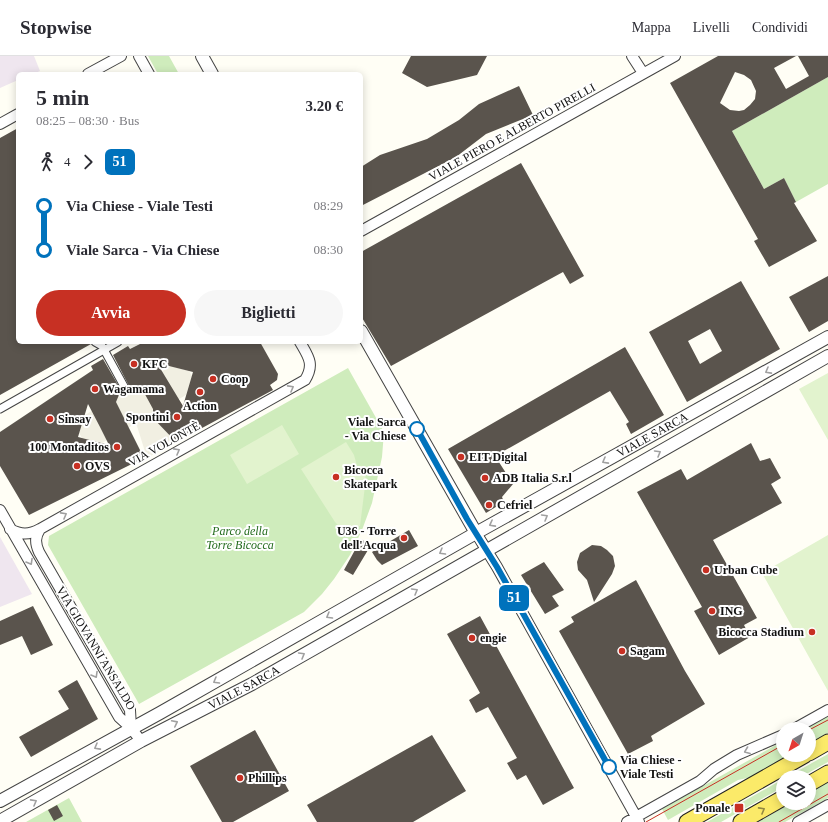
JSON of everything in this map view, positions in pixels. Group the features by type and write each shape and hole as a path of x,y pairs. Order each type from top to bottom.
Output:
{"main road":[{"path":"816,749 828,742"},
{"path":"687,822 793,762"},
{"path":"816,780 828,773"},
{"path":"741,822 776,802"}],"street":[{"path":"92,72 121,56"},
{"path":"139,56 148,72"},
{"path":"202,56 211,72"},
{"path":"632,56 644,73"},
{"name":"VIALE PIERO E ALBERTO PIRELLI","path":"363,230 675,56"},
{"path":"0,124 16,115"},
{"path":"363,334 487,550 638,819"},
{"name":"VIALE SARCA","path":"0,801 476,532 828,337"},
{"name":"VIA VOLONTÈ","path":"10,529 17,533 24,534 40,529 305,380 309,374 311,362 301,344"},
{"path":"0,409 103,346 125,388"},
{"name":"VIALE SARCA","path":"0,821 141,741 252,684 828,356"},
{"name":"VIA GIOVANNI ANSALDO","path":"0,510 120,717 131,728"},
{"name":"VIA GIOVANNI ANSALDO","path":"40,529 35,540 39,552 130,710 131,728"},
{"path":"807,722 828,710"},
{"path":"131,728 141,741"},
{"path":"627,822 638,819 700,781 714,768 737,755 776,739"},
{"path":"798,822 828,805"}],"shaded area":[{"path":"0,56 34,56 40,71 16,72 16,81 0,88"},
{"path":"171,366 189,371 192,376 186,395 153,414 153,418 176,442 147,458 137,426 133,425 102,443 82,438 79,433 85,415 118,395 121,390 129,385 137,386"},
{"path":"0,537 32,594 0,607"}],"green space":[{"path":"148,56 169,56 178,72 157,72"},
{"path":"828,77 828,184 796,202 784,178 764,189 732,131"},
{"name":"Parco della Torre Bicocca","path":"348,368 384,432 382,457 372,503 362,530 350,555 322,594 304,612 139,704 48,545 49,536"},
{"path":"828,373 828,440 799,389"},
{"path":"282,425 299,454 247,484 230,455"},
{"name":"Bicocca Skatepark","path":"346,442 354,455 357,466 366,467 360,526 342,529 335,522 301,469"},
{"name":"Bicocca Stadium","path":"828,535 828,691 762,573"},
{"path":"828,716 828,733 816,740 816,722"},
{"path":"776,745 776,762 778,762 752,777 738,780 668,820 662,809"},
{"path":"828,754 828,762 814,770 799,770 816,762"},
{"path":"828,782 828,798 816,805 816,789"},
{"path":"776,783 776,791 721,822 707,822"},
{"path":"69,798 82,822 26,822"},
{"path":"779,810 806,810 785,822 758,822"}],"building":[{"path":"411,56 487,56 477,75 427,87 402,73"},
{"path":"718,56 796,56 774,68 786,89 809,76 798,56 828,56 828,77 732,131 764,189 784,178 796,202 794,203 817,241 769,267 754,241 758,239 670,83","holes":["735,72 744,75 751,80 756,91 755,99 744,110 730,110 720,103"]},
{"path":"519,86 533,115 486,134 456,157 363,205 363,166 380,155 427,139 459,120 479,104"},
{"path":"16,129 16,344 91,344 0,395 0,138"},
{"path":"521,163 584,276 570,284 563,272 391,366 363,319 363,251"},
{"path":"828,276 828,321 809,332 789,297"},
{"path":"741,281 780,349 687,402 649,332","holes":["710,329 722,351 700,364 688,341"]},
{"path":"140,344 261,344 278,374 277,380 270,385 273,390 176,442 153,418 153,409 141,387 129,386 113,355 128,346 130,349","holes":["157,363 193,372 183,406"]},
{"path":"625,347 664,415 631,434 626,424 629,422 610,391 495,456 513,484 502,497 504,502 486,513 448,449"},
{"path":"103,359 121,390 116,402 144,458 29,515 0,466 0,432 93,370 91,366","holes":["88,404 109,445 78,437"]},
{"name":"Urban Cube","path":"751,443 760,461 770,458 781,478 771,484 782,503 713,540 757,618 744,625 750,637 719,655 694,611 702,607 637,492 681,469 687,480"},
{"name":"U36 - Torre dell'Acqua","path":"409,530 418,546 382,565 372,552"},
{"path":"361,539 371,545 353,575 344,570"},
{"path":"592,545 601,546 607,550 613,556 615,566 612,574 594,602 587,580 578,570 577,562 580,553"},
{"path":"544,562 564,590 552,596 559,606 545,614 521,575"},
{"name":"Sagam","path":"636,580 685,671 705,704 651,736 653,741 628,754 559,631 574,622 571,617"},
{"path":"33,606 53,645 31,655 22,636 0,645 0,621"},
{"path":"480,616 574,788 543,805 526,775 517,780 507,763 517,758 488,707 476,713 469,700 480,693 447,634"},
{"path":"77,680 98,719 31,757 19,737 69,709 58,691"},
{"name":"Phillips","path":"255,730 289,791 233,822 222,822 190,766"},
{"path":"432,735 466,791 413,822 317,822 307,805"},
{"path":"57,805 63,816 54,821 48,810"}],"tram line":[{"path":"816,726 828,720"},
{"path":"646,822 776,749"},
{"path":"779,822 828,794"}],"bus line":[{"name":"51","path":"417,429 467,519 497,567 609,767"}],"place":[{"name":"KFC","path":"134,364"},
{"name":"Coop","path":"213,379"},
{"name":"Wagamama","path":"95,389"},
{"name":"Action","path":"200,392"},
{"name":"Spontini","path":"177,417"},
{"name":"Sinsay","path":"50,419"},
{"name":"Viale Sarca - Via Chiese","path":"417,429"},
{"name":"100 Montaditos","path":"117,447"},
{"name":"EIT Digital","path":"461,457"},
{"name":"OVS","path":"77,466"},
{"name":"Bicocca Skatepark","path":"336,477"},
{"name":"ADB Italia S.r.l","path":"485,478"},
{"name":"Cefriel","path":"489,505"},
{"name":"U36 - Torre dell'Acqua","path":"404,538"},
{"name":"Urban Cube","path":"706,570"},
{"name":"ING","path":"712,611"},
{"name":"Bicocca Stadium","path":"812,632"},
{"name":"engie","path":"472,638"},
{"name":"Sagam","path":"622,651"},
{"name":"Via Chiese - Viale Testi","path":"609,767"},
{"name":"Phillips","path":"240,778"},
{"name":"Ponale","path":"739,808"}]}
